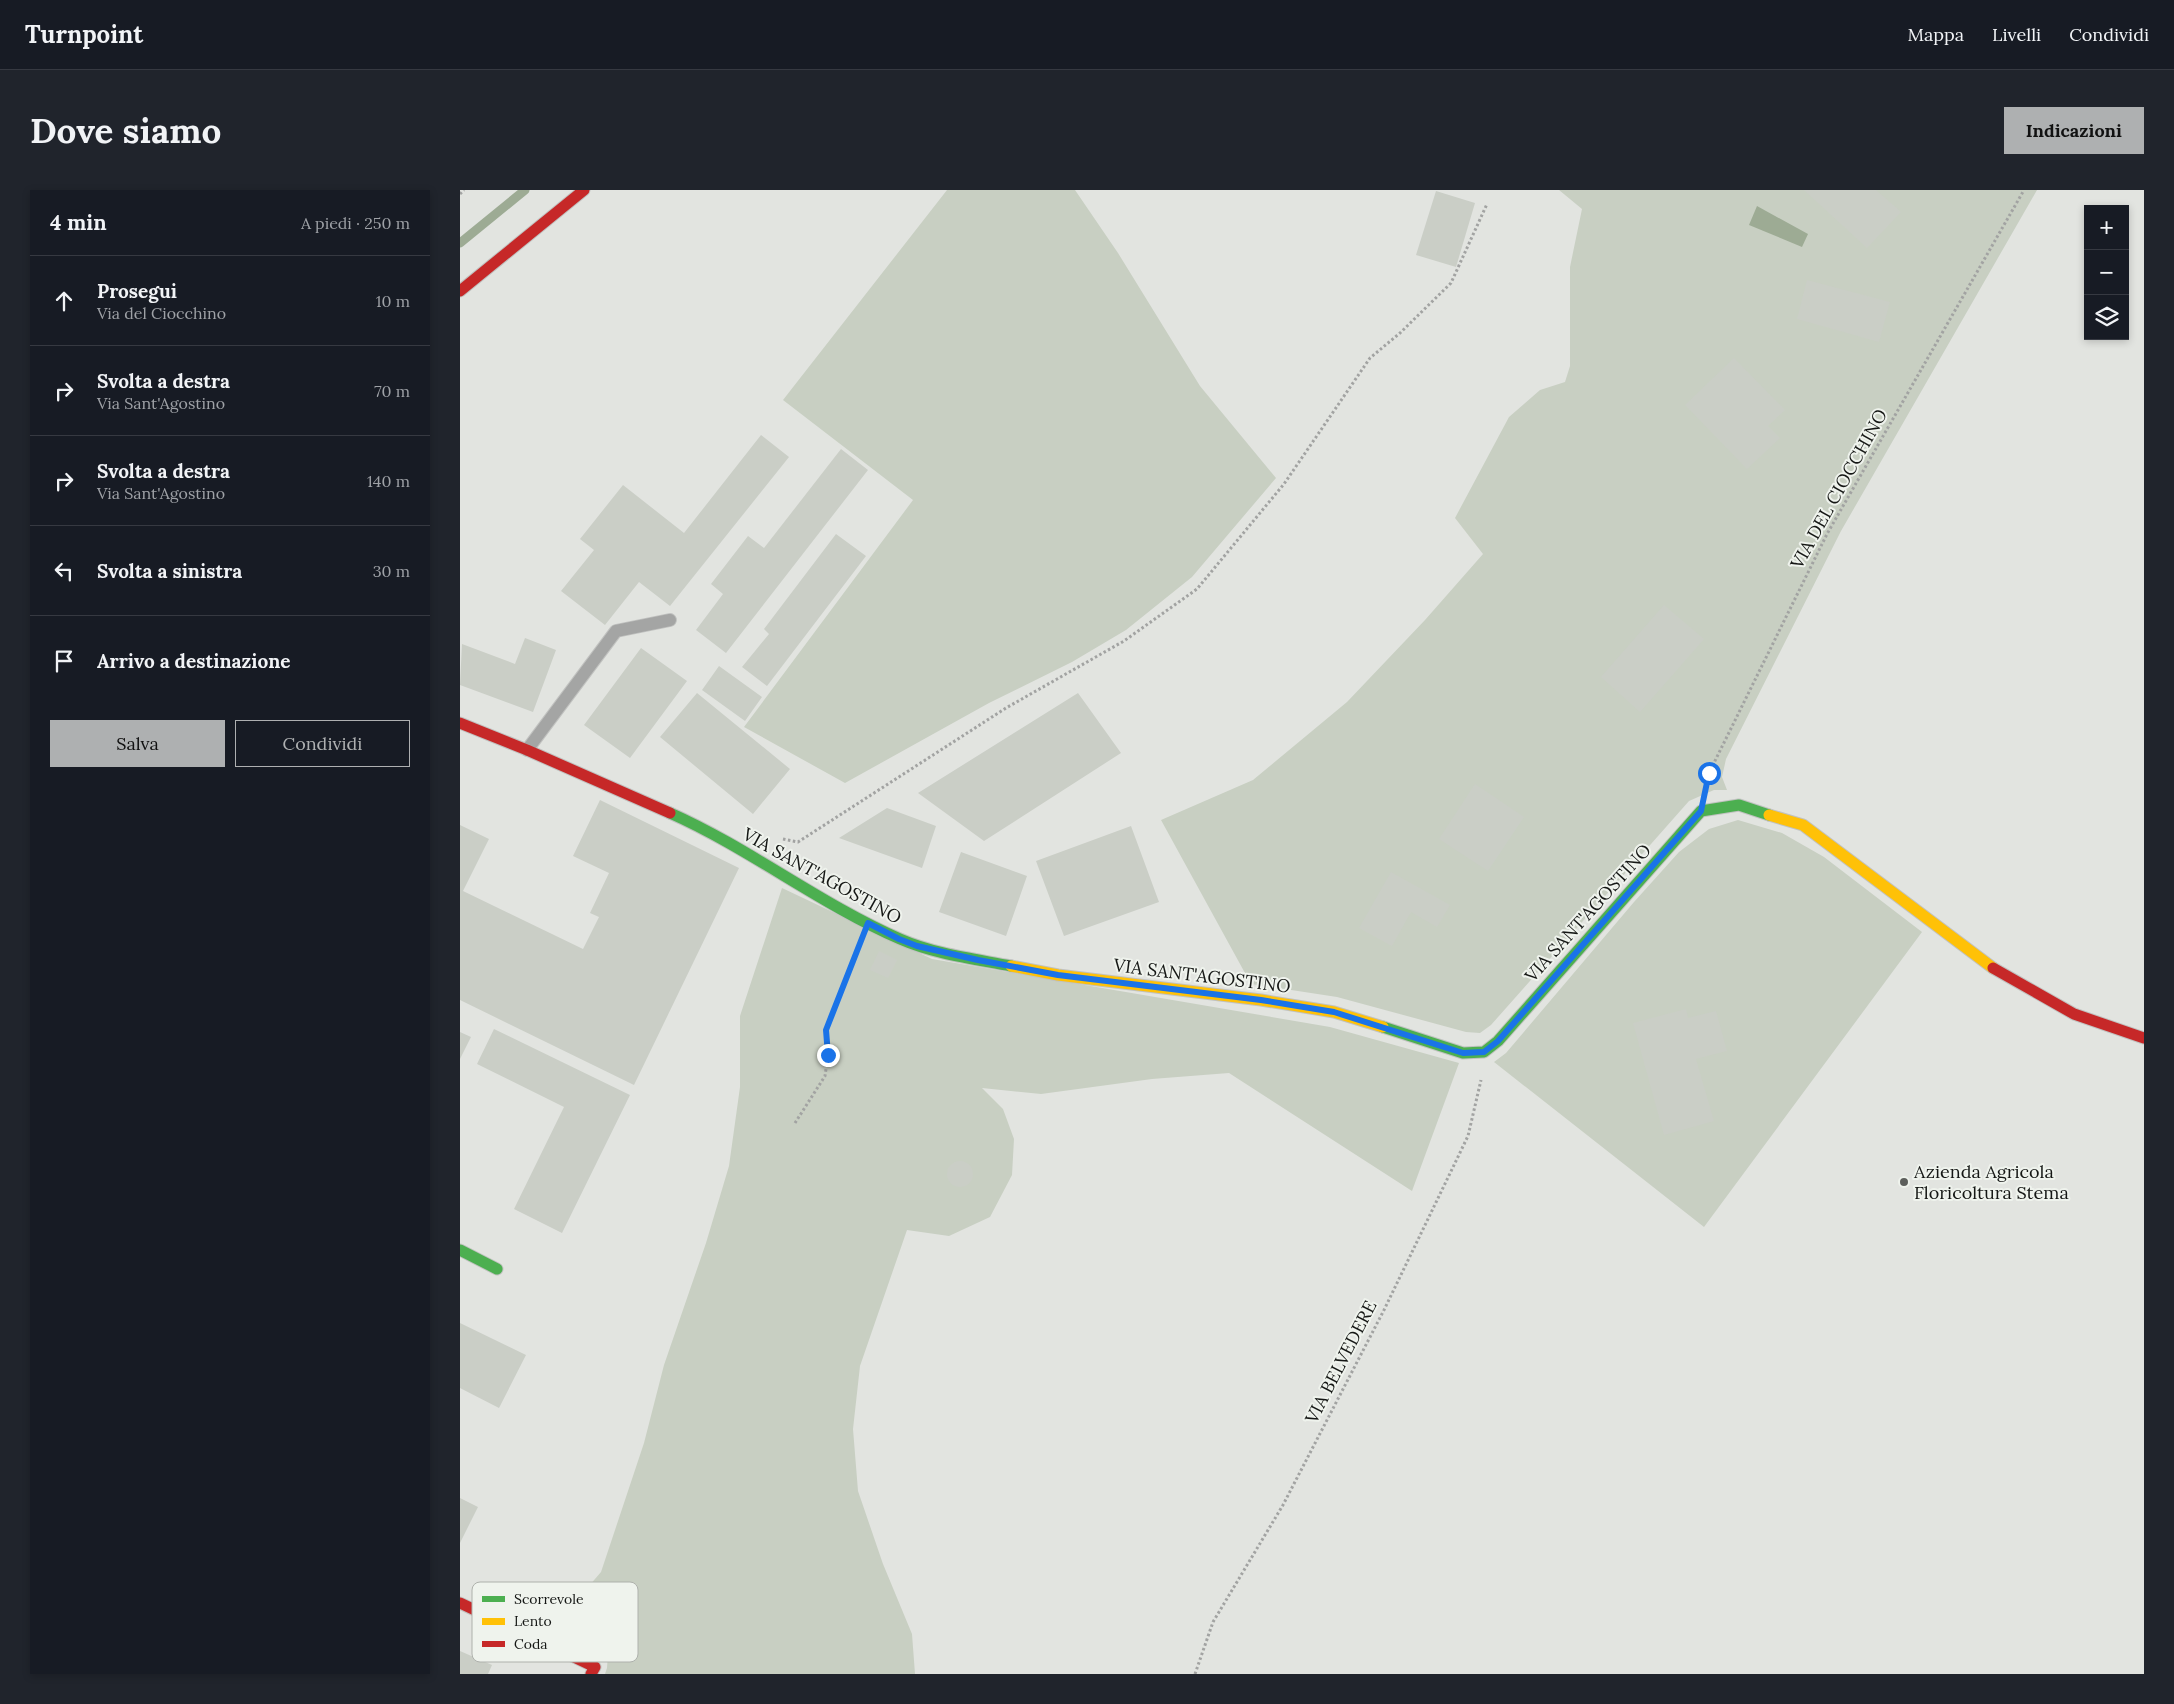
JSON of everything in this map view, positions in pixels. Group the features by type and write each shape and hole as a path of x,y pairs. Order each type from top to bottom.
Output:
{"street":[{"path":"460,291 584,190"},
{"name":"VIA SANT'AGOSTINO","path":"460,723 527,750 697,826 868,923 917,946 1058,975 1261,1000 1334,1012 1463,1053 1484,1052 1498,1041 1701,811"},
{"path":"1701,811 1739,805 1802,824 2001,974 2074,1014 2144,1038"},
{"path":"460,1250 497,1269"},
{"path":"460,1603 472,1609"},
{"path":"584,1662 595,1667 592,1674"}],"lane":[{"path":"527,750 616,631 670,620"}],"path":[{"path":"460,194 464,190"},
{"name":"VIA DEL CIOCCHINO","path":"1701,811 1709,773 1827,534 2024,190"},
{"path":"774,838 798,842 1006,708 1124,641 1197,588 1284,484 1370,358 1400,333 1451,283 1487,204"},
{"path":"794,1123 825,1076 828,1055 826,1030 868,923"},
{"name":"VIA BELVEDERE","path":"1195,1674 1212,1622 1283,1505 1384,1310 1468,1136 1481,1084 1484,1052"}],"shaded area":[{"path":"947,190 1075,190 1118,253 1200,386 1276,478 1192,577 1126,630 1072,662 989,703 845,783 744,727 913,500 783,400"},
{"path":"1559,190 2037,190 1841,531 1726,759 1722,777 1727,790 1714,790 1689,801 1491,1025 1480,1033 1466,1032 1337,997 1251,984 1161,820 1253,780 1347,702 1425,620 1483,554 1455,518 1509,417 1540,390 1565,382 1570,366 1570,267 1582,209"},
{"path":"1757,206 1808,234 1802,247 1749,225"},
{"path":"1738,820 1782,833 1824,857 1922,932 1704,1227 1494,1062 1506,1053 1679,852 1709,829"},
{"path":"782,888 932,959 1330,1027 1459,1063 1412,1191 1229,1073 1152,1079 1041,1094 982,1088 1003,1109 1014,1139 1012,1175 990,1217 949,1236 907,1230 860,1366 853,1429 858,1491 883,1564 912,1634 915,1674 605,1674 607,1662 638,1662 638,1582 592,1582 601,1572 644,1443 664,1365 706,1243 729,1166 740,1087 740,1016"}],"building":[{"path":"1804,190 1876,190 1901,212 1867,248"},
{"path":"1436,191 1475,203 1456,267 1416,255"},
{"path":"1807,280 1890,302 1879,342 1797,319"},
{"path":"1734,358 1785,410 1768,426 1780,438 1747,469 1685,405"},
{"path":"761,435 789,457 670,606 639,582 605,625 561,591 594,550 580,539 623,485 684,533"},
{"path":"841,449 868,470 726,653 696,630 723,594 711,584 748,536 764,548"},
{"path":"836,534 866,556 767,686 742,667 769,634 764,629"},
{"path":"1664,605 1704,639 1640,712 1601,677"},
{"path":"525,638 556,650 533,712 460,685 462,644 515,664"},
{"path":"641,648 687,681 630,758 584,725"},
{"path":"719,666 762,697 745,721 702,690"},
{"path":"697,693 790,769 753,814 660,737"},
{"path":"1078,693 1121,753 984,841 918,793"},
{"path":"1475,784 1524,817 1488,871 1439,839"},
{"path":"600,800 739,868 634,1085 460,1000 460,825 489,839 463,891 583,949 599,917 590,913 609,873 573,856"},
{"path":"887,808 936,826 922,868 839,838"},
{"path":"1131,826 1159,902 1064,936 1036,861"},
{"path":"961,852 1027,876 1006,936 939,912"},
{"path":"1391,872 1450,905 1437,927 1411,912 1392,946 1359,928"},
{"path":"879,951 897,960 888,978 870,970"},
{"path":"1686,1009 1688,1018 1716,1011 1727,1051 1696,1059 1714,1121 1664,1135 1633,1023"},
{"path":"494,1029 630,1095 562,1233 514,1209 564,1107 477,1064"},
{"path":"460,1032 471,1037 460,1059"},
{"path":"960,1161 969,1165 973,1174 969,1183 960,1187 951,1183 947,1174 951,1165"},
{"path":"460,1323 526,1355 499,1408 460,1388"},
{"path":"460,1498 478,1507 460,1543"},
{"path":"460,1651 472,1656 472,1662 485,1662 492,1665 488,1674 460,1674"}],"waterway":[{"path":"460,243 525,190"}],"traffic: fast":[{"path":"1383,1027 1463,1053 1484,1052 1498,1041 1701,811 1739,805 1769,815"},
{"path":"670,813 728,843 870,925 900,939 941,952 1011,966"},
{"path":"460,1250 497,1269"}],"traffic: slow":[{"path":"1769,815 1803,825 1993,968"},
{"path":"1011,966 1058,975 1261,1000 1334,1012 1383,1027"}],"traffic: jam":[{"path":"460,291 584,190"},
{"path":"460,723 527,750 670,813"},
{"path":"1993,968 2074,1014 2144,1038"},
{"path":"460,1603 472,1609"},
{"path":"584,1662 595,1667 591,1674"}],"place":[{"name":"Azienda Agricola Floricoltura Stema","path":"1904,1182"}],"route":[{"path":"828,1055 826,1030 868,923 917,946 978,960 1058,975 1261,1000 1334,1012 1463,1053 1484,1052 1498,1041 1701,811 1709,773"}]}
